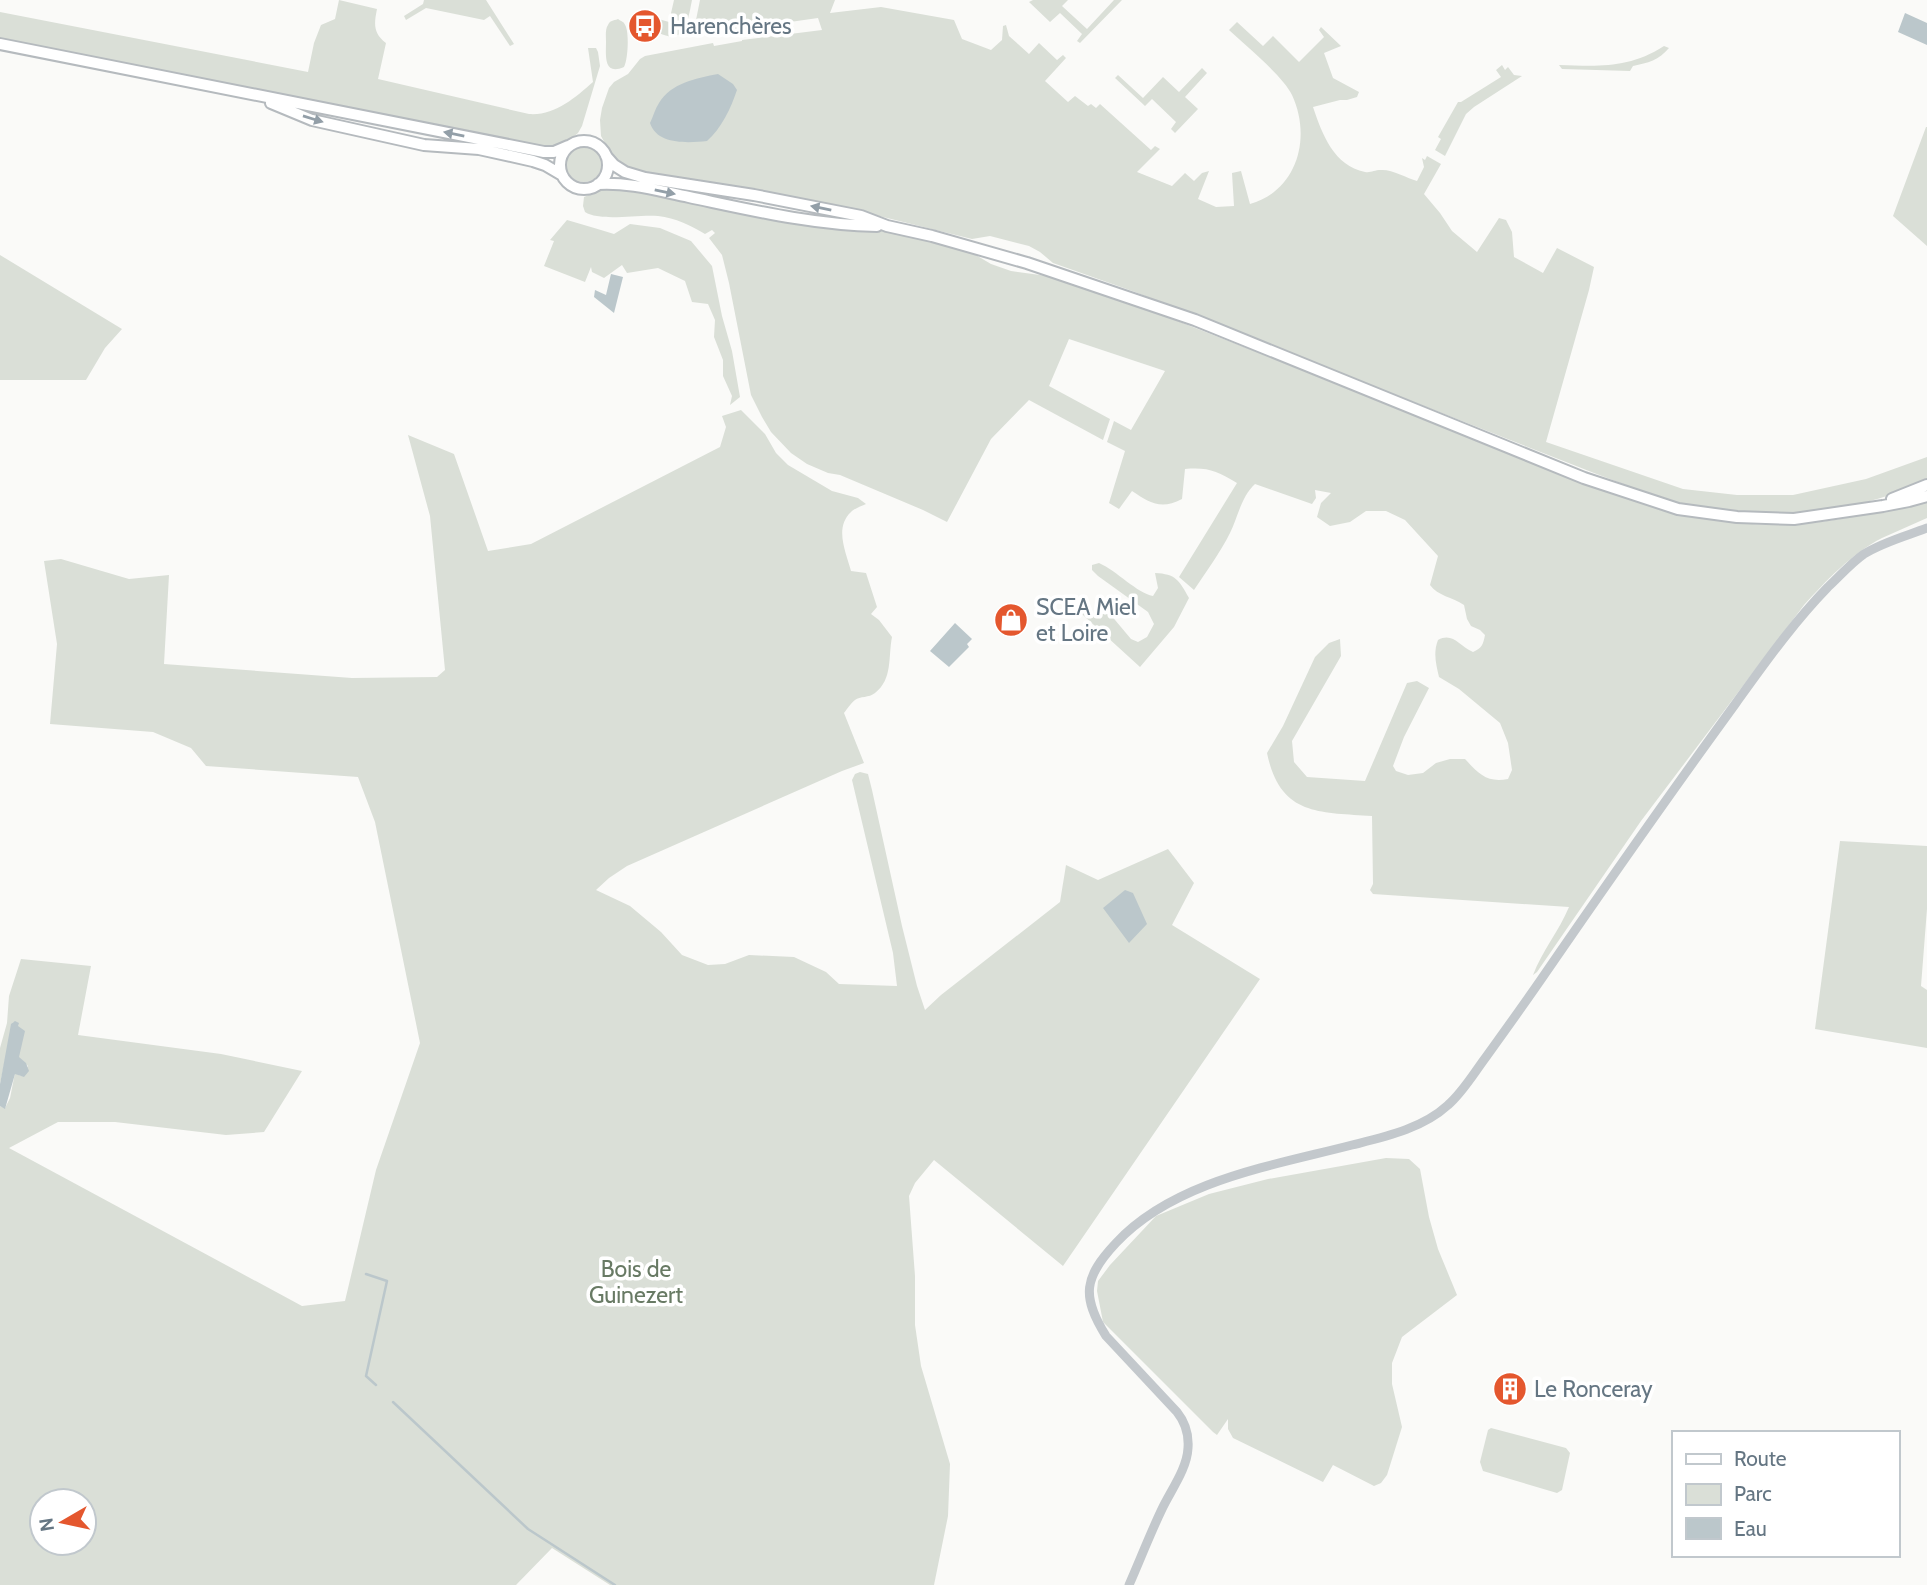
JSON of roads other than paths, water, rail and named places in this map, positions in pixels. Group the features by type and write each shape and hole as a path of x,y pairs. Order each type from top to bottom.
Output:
{"main road":[{"path":"0,44 544,152 554,152 576,142 587,141 599,145 614,165 625,172 645,178 754,195 861,216 887,226 1027,263 1195,320 1584,478 1678,509 1737,517 1794,519 1927,496"},
{"path":"249,94 312,120 424,145 479,149 533,161 562,175 577,188 615,183 813,222 887,226"},
{"path":"562,175 560,160 568,146"},
{"path":"598,184 607,172 607,156"},
{"path":"1856,509 1927,485"}],"street":[{"path":"1129,1585 1184,1464 1188,1439 1185,1424 1177,1412 1106,1336 1098,1323 1088,1294 1090,1280 1100,1260 1124,1234 1148,1214 1180,1196 1214,1182 1396,1133 1429,1119 1448,1106 1467,1084 1639,836 1791,628 1849,566 1865,554 1927,527"}],"water":[{"path":"1905,13 1927,23 1927,45 1898,32"},
{"path":"718,74 737,90 725,118 707,141 674,141 666,139 654,130 650,123 664,96 677,86"},
{"path":"611,274 623,277 614,313 594,297 595,290 606,295"},
{"path":"955,623 972,639 967,644 969,647 949,667 930,651"},
{"path":"1125,890 1133,893 1147,924 1129,943 1103,908"},
{"path":"15,1021 25,1031 19,1057 26,1063 29,1071 24,1077 15,1074 5,1109 0,1106 0,1084 11,1024"}],"waterway":[{"path":"366,1274 387,1281 366,1376 376,1385"},
{"path":"393,1402 528,1529 615,1585"}],"place":[{"name":"Harenchères","path":"645,26"},
{"name":"SCEA Miel et Loire","path":"1011,620"},
{"name":"Le Ronceray","path":"1510,1389"}],"park label":[{"name":"Bois de Guinezert","path":"636,1282"}]}
